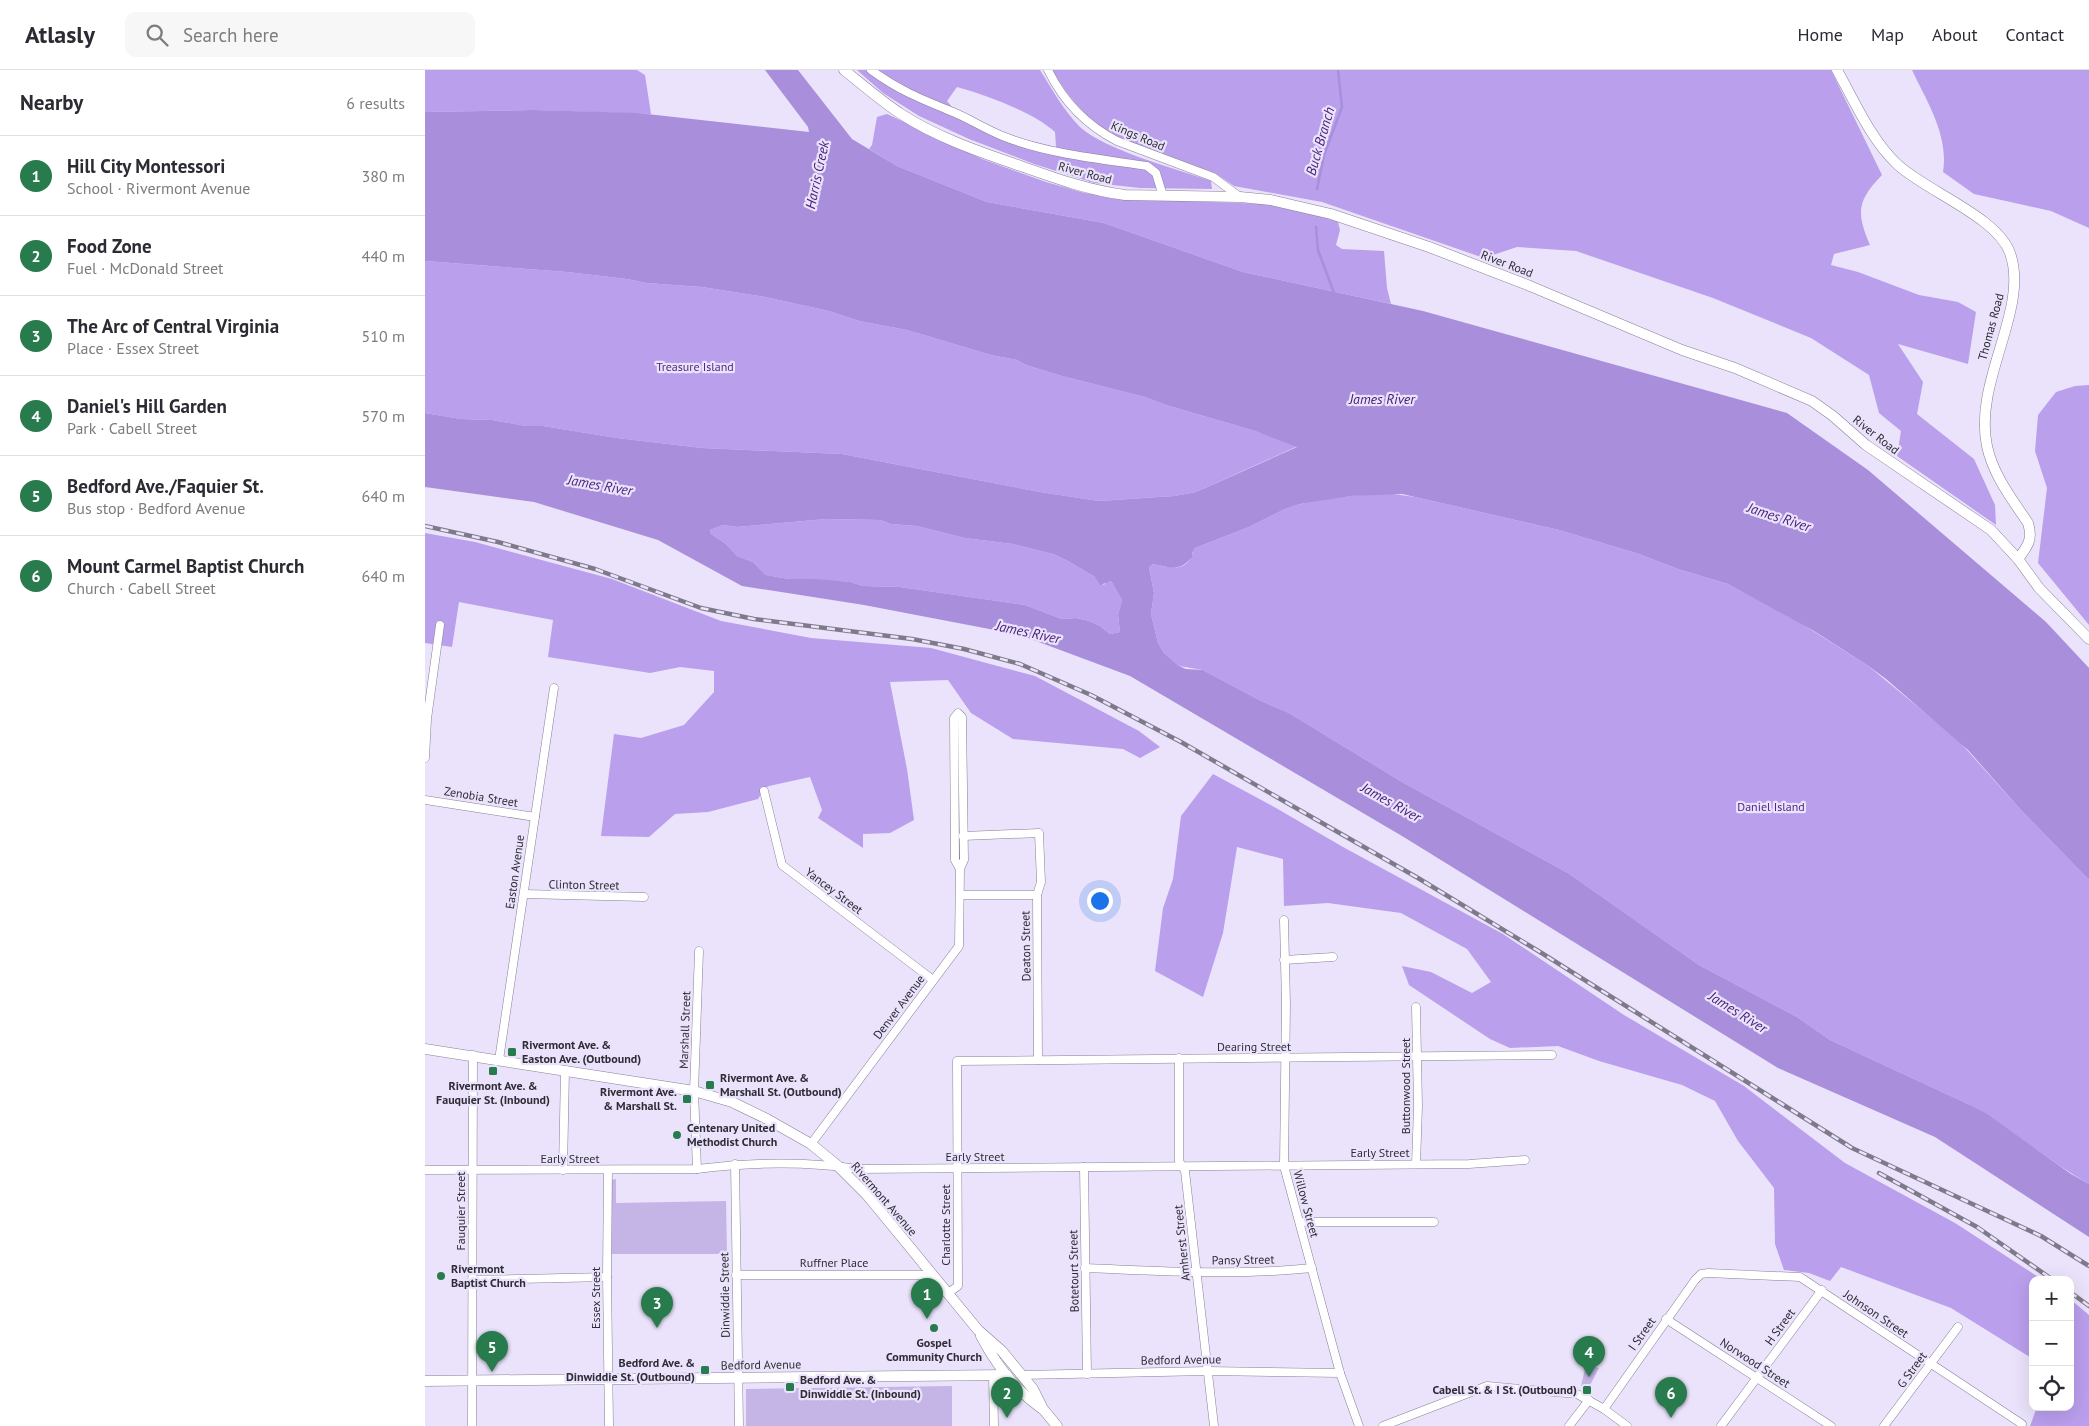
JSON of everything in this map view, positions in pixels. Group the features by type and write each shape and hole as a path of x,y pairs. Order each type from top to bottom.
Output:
{"street":[{"name":"River Road","path":"844,70 901,115 920,125 977,151 1088,189 1125,195 1241,197 1301,206 1378,228 1530,286 1682,350 1735,368 1812,401 1833,416 1866,445 1991,530 2018,559 2039,588 2089,639"},
{"path":"871,70 909,94 1004,136 1049,149 1147,166 1156,173 1163,196"},
{"name":"Kings Road","path":"1047,70 1069,103 1082,117 1104,134 1117,141 1213,177 1241,197"},
{"name":"Thomas Road","path":"1837,70 1872,132 1888,155 1907,173 1990,226 2009,251 2014,272 2011,306 1989,385 1984,422 1987,446 1994,468 2028,523 2031,533 2029,546 2018,559"},
{"path":"425,758 427,719 439,624"},
{"name":"Easton Avenue","path":"499,1060 554,688"},
{"name":"Denver Avenue","path":"811,1144 959,946 960,895 959,869 955,860 954,718 958,713 962,717 964,860 959,869"},
{"name":"Yancey Street","path":"764,791 782,865 933,980"},
{"name":"Zenobia Street","path":"425,800 535,817"},
{"name":"Deaton Street","path":"963,836 1039,833 1041,882 1037,895 1039,1060"},
{"name":"Clinton Street","path":"524,894 644,897"},
{"path":"960,895 1037,895"},
{"name":"Willow Street","path":"1284,920 1284,1166 1340,1372 1359,1426"},
{"name":"Marshall Street","path":"697,1170 694,1091 699,951"},
{"path":"1284,960 1333,958"},
{"name":"Buttonwood Street","path":"1415,1164 1418,1106 1416,1007"},
{"name":"Rivermont Avenue","path":"425,1049 694,1091 732,1102 811,1144 839,1166 867,1195 948,1293 980,1335 989,1353 1007,1375 1025,1396 1043,1409"},
{"name":"Fauquier Street","path":"472,1426 473,1055"},
{"name":"Dearing Street","path":"957,1061 1551,1055"},
{"name":"Amherst Street","path":"1179,1058 1179,1161 1185,1171 1214,1426"},
{"name":"Charlotte Street","path":"948,1293 958,1286 957,1061"},
{"path":"563,1170 565,1070"},
{"name":"Early Street","path":"425,1170 697,1170 735,1164 814,1164 859,1169 1183,1167 1469,1164 1525,1160"},
{"name":"Dinwiddie Street","path":"735,1164 739,1426"},
{"name":"Botetourt Street","path":"1084,1167 1087,1374"},
{"name":"Essex Street","path":"608,1170 609,1426"},
{"path":"1300,1222 1434,1222"},
{"name":"Pansy Street","path":"1085,1268 1196,1272 1290,1271 1312,1268"},
{"name":"Johnson Street","path":"1701,1274 1800,1277 2021,1425"},
{"name":"I Street","path":"1603,1409 1666,1319 1701,1274"},
{"name":"Ruffner Place","path":"736,1275 933,1275"},
{"path":"472,1280 607,1277"},
{"name":"H Street","path":"1721,1426 1821,1290"},
{"name":"Norwood Street","path":"1666,1319 1831,1426"},
{"name":"G Street","path":"1885,1426 1958,1327"},
{"name":"Rivermont Avenue","path":"980,1335 1002,1351 1033,1389 1043,1409 1057,1426"},
{"name":"Bedford Avenue","path":"1022,1375 1207,1371 1340,1372"},
{"path":"993,1375 994,1426"},
{"name":"Bedford Avenue","path":"425,1381 1007,1375"},
{"path":"1383,1426 1487,1386 1564,1391 1577,1394 1627,1426"},
{"path":"1569,1426 1589,1400"}],"shaded area":[{"path":"616,1179 616,1203 726,1201 727,1254 611,1254 611,1180"},
{"path":"1586,1364 1599,1368 1588,1389 1581,1386"},
{"path":"952,1386 952,1426 746,1426 746,1389"}],"green space":[{"path":"425,70 637,70 645,75 651,114 534,110 425,112"},
{"path":"857,70 1040,70 1069,114 1080,127 1091,135 1123,151 1211,181 1212,189 1140,188 1094,183 1034,164 969,139 919,116 883,93","holes":["957,87 1009,105 1046,125 1055,132 1056,147 1011,136 952,107 947,101"]},
{"path":"1052,70 1831,70 1882,175 1868,192 1861,207 1862,224 1870,245 1834,254 1831,265 1858,272 1919,295 1958,302 1976,312 1968,364 1898,344 1923,382 1917,414 1974,459 1995,505 1996,525 1897,456 1901,431 1879,413 1869,375 1811,338 1713,298 1576,251 1517,247 1484,258 1322,202 1234,186 1215,173 1118,138 1107,132 1080,108"},
{"path":"1912,70 2089,70 2089,228 2051,211 1974,194 1943,172 1944,158 1940,132"},
{"path":"887,114 982,159 1046,182 1085,193 1130,199 1266,204 1307,212 1338,222 1340,230 1336,245 1342,249 1384,251 1387,288 1391,304 1243,272 1104,223 987,202 897,166 869,149 872,145 877,117"},
{"name":"Treasure Island","path":"425,261 567,272 646,283 702,287 765,297 829,311 859,321 907,330 991,355 1017,360 1026,365 1058,375 1145,397 1298,446 1196,492 1174,496 1099,501 1040,492 842,454 702,448 617,438 543,426 526,426 492,420 461,419 425,413"},
{"path":"2089,385 2089,625 2038,563 2047,488 2035,451 2038,415 2056,392 2075,386"},
{"name":"Daniel Island","path":"1386,493 1415,497 1559,530 1728,584 1799,622 1867,665 1957,739 2020,809 2089,880 2089,1184 1968,1104 1830,1040 1797,1017 1699,965 1568,873 1402,782 1289,713 1259,700 1203,670 1179,666 1164,653 1158,643 1151,614 1154,593 1149,567 1153,564 1173,568 1183,566 1190,559 1195,548 1249,527 1285,509 1300,504 1339,497"},
{"path":"826,519 880,520 891,524 917,526 965,538 1013,544 1053,554 1095,577 1104,585 1106,582 1111,581 1122,600 1118,615 1120,632 1110,634 1100,626 1089,621 1076,618 1062,619 1025,605 900,587 863,586 851,582 789,579 766,575 753,562 737,556 726,544 711,534 710,530 723,525 737,527"},
{"path":"425,533 475,542 612,579 721,621 811,638 931,648 1035,676 1139,731 1160,747 1140,758 1123,749 1013,739 971,713 948,680 890,682 907,769 914,820 890,833 863,834 863,848 818,818 822,810 810,777 769,786 764,789 758,799 708,812 675,814 649,837 601,836 614,734 641,738 684,725 714,692 714,671 680,667 650,673 548,657 553,620 459,602 452,647 425,643"},
{"path":"1213,774 1503,934 1624,1015 1744,1086 1845,1163 1955,1223 2037,1276 2029,1276 2029,1357 1951,1308 1841,1267 1830,1281 1809,1273 1784,1270 1775,1244 1774,1188 1738,1141 1715,1101 1682,1085 1599,1061 1558,1046 1510,1048 1490,1039 1409,985 1402,966 1431,972 1472,993 1491,982 1467,949 1401,913 1328,903 1284,906 1283,859 1237,847 1223,933 1203,997 1155,971 1163,908 1173,879 1181,816"},
{"path":"2074,1302 2089,1315 2089,1426 2030,1426 2036,1411 2074,1411"}],"water":[{"name":"James River","path":"765,70 798,70 852,139 897,166 987,202 1104,223 1243,272 1423,311 1787,413 1868,470 2046,622 2089,668 2089,880 2020,809 1968,750 1886,679 1867,665 1814,631 1728,584 1678,569 1639,554 1559,530 1402,494 1351,496 1300,504 1285,509 1249,527 1195,548 1192,557 1183,565 1174,568 1153,564 1149,567 1154,593 1151,614 1158,643 1164,653 1179,666 1186,669 1203,670 1259,700 1289,713 1402,782 1568,873 1699,965 1797,1017 1830,1040 1987,1114 2071,1174 2089,1184 2089,1237 1935,1137 1778,1068 1402,836 1130,676 1020,635 864,605 742,586 658,540 534,502 425,487 425,413 461,419 492,420 526,426 543,426 617,438 702,448 842,454 1040,492 1099,501 1174,496 1196,492 1297,447 1255,431 1145,397 1058,375 1026,365 1017,360 991,355 907,330 859,321 829,311 765,297 702,287 646,283 567,272 425,261 425,112 534,110 638,113 809,132 808,127","holes":["826,519 880,520 891,524 917,526 965,538 1013,544 1053,554 1066,560 1095,577 1100,585 1111,581 1122,600 1118,615 1120,632 1110,634 1100,626 1089,621 1076,618 1062,619 1025,605 900,587 863,586 851,582 789,579 766,575 753,562 737,556 726,544 711,534 710,530 723,525 737,527"]}],"waterway":[{"name":"Buck Branch","path":"1317,189 1324,155 1342,107 1338,70"},
{"name":"Buck Branch","path":"1316,227 1318,250 1334,293"}],"railway":[{"path":"425,526 498,542 595,569 701,608 754,619 912,639 964,649 1020,664 1091,695 1181,742 1418,878 1540,952 1852,1148 2041,1236 2089,1266"},
{"path":"1879,1173 1977,1227 2047,1276"},
{"path":"2074,1295 2089,1306"}],"place":[{"name":"Rivermont Ave. & Easton Ave. (Outbound)","path":"512,1052"},
{"name":"Rivermont Ave. & Fauquier St. (Inbound)","path":"493,1071"},
{"name":"Rivermont Ave. & Marshall St. (Outbound)","path":"710,1085"},
{"name":"Rivermont Ave. & Marshall St.","path":"687,1099"},
{"name":"Centenary United Methodist Church","path":"677,1135"},
{"name":"Rivermont Baptist Church","path":"441,1276"},
{"name":"Hill City Montessori","path":"927,1319"},
{"name":"The Arc of Central Virginia","path":"657,1328"},
{"name":"Gospel Community Church","path":"934,1328"},
{"name":"Bedford Ave. & Dinwiddie St. (Outbound)","path":"705,1370"},
{"name":"Bedford Ave./Faquier St.","path":"492,1372"},
{"name":"Daniel's Hill Garden","path":"1589,1377"},
{"name":"Bedford Ave. & Dinwiddle St. (Inbound)","path":"790,1387"},
{"name":"Cabell St. & I St. (Outbound)","path":"1587,1390"},
{"name":"Food Zone","path":"1007,1418"},
{"name":"Mount Carmel Baptist Church","path":"1671,1418"}],"water label":[{"name":"Harris Creek","path":"817,175"}]}
